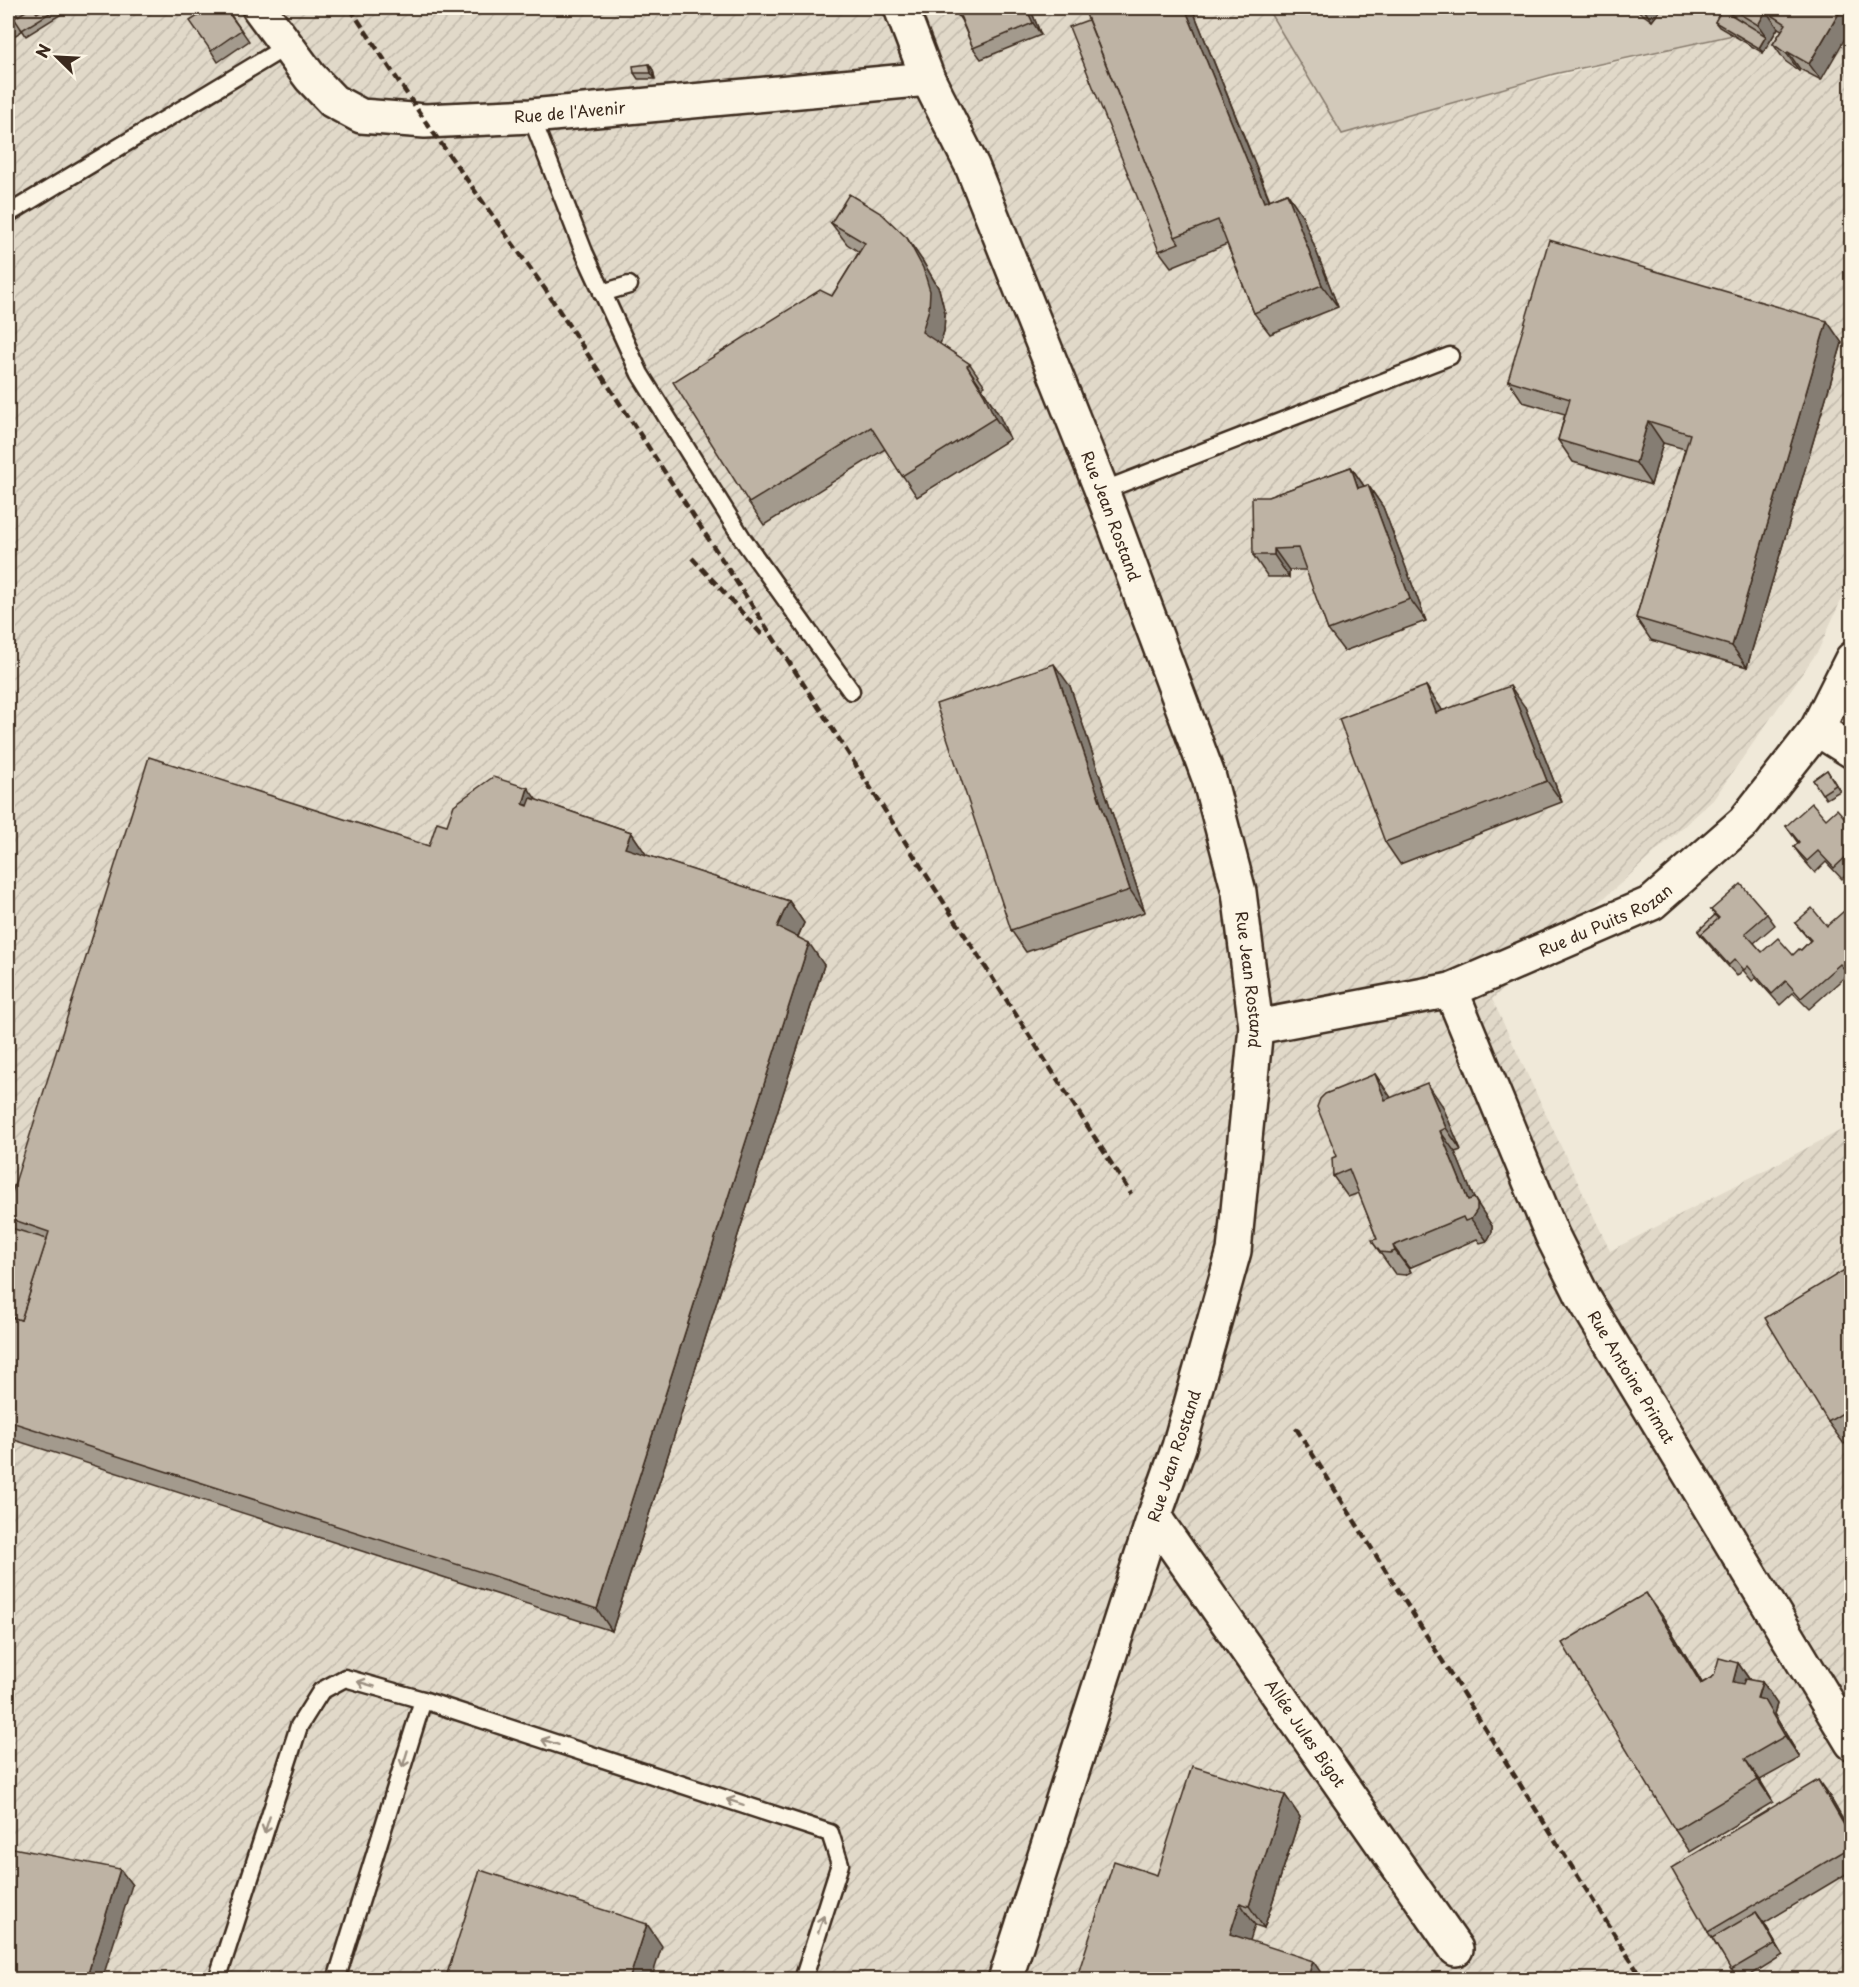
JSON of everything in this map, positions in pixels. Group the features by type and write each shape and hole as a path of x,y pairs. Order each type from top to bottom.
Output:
{"street":[{"name":"Rue de l'Avenir","path":"259,8 310,77 333,101 361,116 425,121 531,116 928,79"},
{"name":"Rue Jean Rostand","path":"902,8 928,79 972,166 1102,491 1209,778 1239,892 1256,1028 1234,1251 1179,1447 1154,1517 1005,1980"},
{"name":"Rue du Puits Rozan","path":"1256,1028 1451,990 1652,903 1744,822 1817,729 1851,659"},
{"path":"1817,729 1851,752"},
{"name":"Rue Antoine Primat","path":"1451,990 1552,1235 1583,1297 1851,1743"},
{"name":"Allée Jules Bigot","path":"1154,1517 1456,1949"}],"lane":[{"path":"8,214 287,46"},
{"path":"531,116 584,252 640,374 744,541 850,691"},
{"path":"602,293 629,285"},
{"path":"1102,491 1450,356"},
{"path":"217,1980 299,1726 321,1691 345,1678 423,1700 830,1833 840,1864 803,1980"},
{"path":"336,1980 423,1700"}],"shaded area":[{"path":"8,8 1275,8 1341,126 1851,8 1851,578 1818,651 1713,800 1492,999 1610,1251 1851,1125 1851,1979 1580,1980 1575,1972 1568,1980 8,1980"},
{"path":"1267,8 1852,9 1554,74 1342,134"}],"building":[{"path":"31,8 37,13 45,8 58,8 22,30 14,18"},
{"path":"210,8 225,8 241,30 211,51 190,21"},
{"path":"954,8 970,8 957,14"},
{"path":"971,8 1026,8 1033,23 973,48 959,13"},
{"path":"1103,8 1185,8 1264,202 1287,193 1322,285 1254,313 1218,220 1175,237 1086,14"},
{"path":"1730,8 1842,8 1809,64 1788,52 1787,54 1773,44 1786,24 1766,11 1758,25"},
{"path":"1722,9 1766,36 1759,48 1715,22"},
{"path":"1088,20 1179,243 1159,251 1069,27"},
{"path":"649,64 651,73 634,73 633,66"},
{"path":"849,194 882,214 907,238 923,268 930,291 929,309 922,332 970,364 967,366 995,418 902,476 871,427 749,503 673,382 820,290 832,296 865,243 831,223"},
{"path":"1549,240 1827,321 1732,646 1636,618 1690,434 1648,421 1636,463 1558,440 1570,399 1508,380"},
{"path":"1351,467 1358,488 1368,485 1410,599 1328,630 1298,548 1274,549 1274,555 1253,555 1252,497 1268,497"},
{"path":"1054,664 1130,890 1011,930 936,704"},
{"path":"1426,686 1436,713 1510,686 1547,781 1385,842 1339,719"},
{"path":"149,757 429,846 437,822 447,825 454,805 493,777 528,788 523,804 528,806 531,798 631,832 625,848 789,901 777,927 809,943 597,1609 8,1421 8,1316 21,1320 49,1232 8,1218 8,1205"},
{"path":"1827,770 1836,785 1822,794 1813,780"},
{"path":"1812,803 1826,819 1837,809 1851,825 1851,855 1850,853 1834,868 1818,851 1807,861 1794,847 1799,842 1786,826"},
{"path":"1741,884 1767,914 1745,933 1762,952 1778,938 1793,955 1799,949 1801,950 1811,940 1795,923 1812,908 1827,926 1844,911 1851,919 1851,966 1846,971 1840,964 1801,998 1786,981 1772,994 1748,966 1744,970 1735,959 1729,965 1701,934 1719,918 1711,910"},
{"path":"1715,915 1718,919 1701,934 1705,939 1698,931"},
{"path":"1375,1074 1385,1100 1427,1083 1446,1128 1440,1131 1468,1200 1474,1198 1477,1204 1477,1210 1471,1219 1465,1221 1463,1217 1393,1246 1395,1251 1390,1253 1380,1252 1372,1240 1377,1239 1349,1169 1333,1176 1332,1158 1337,1156 1317,1107 1325,1094"},
{"path":"11,1228 47,1239 21,1320 8,1316 8,1239"},
{"path":"1851,1266 1851,1408 1828,1422 1765,1318"},
{"path":"1646,1593 1701,1684 1714,1676 1719,1658 1738,1663 1733,1682 1743,1684 1745,1679 1762,1682 1757,1698 1764,1700 1785,1736 1745,1759 1758,1780 1675,1830 1562,1643"},
{"path":"1192,1766 1285,1795 1249,1906 1240,1903 1230,1934 1313,1961 1307,1980 1076,1980 1114,1861 1157,1875"},
{"path":"1818,1780 1851,1837 1851,1847 1708,1932 1671,1868"},
{"path":"8,1847 120,1869 86,1980 8,1980"},
{"path":"480,1870 647,1924 629,1980 445,1980"},
{"path":"1756,1912 1775,1944 1731,1970 1712,1938"},
{"path":"1320,1973 1339,1980 1318,1980"}],"railway":[{"path":"350,8 425,121 545,289 823,714 1131,1194"},
{"path":"692,558 763,636"},
{"path":"1296,1428 1643,1980"}]}
